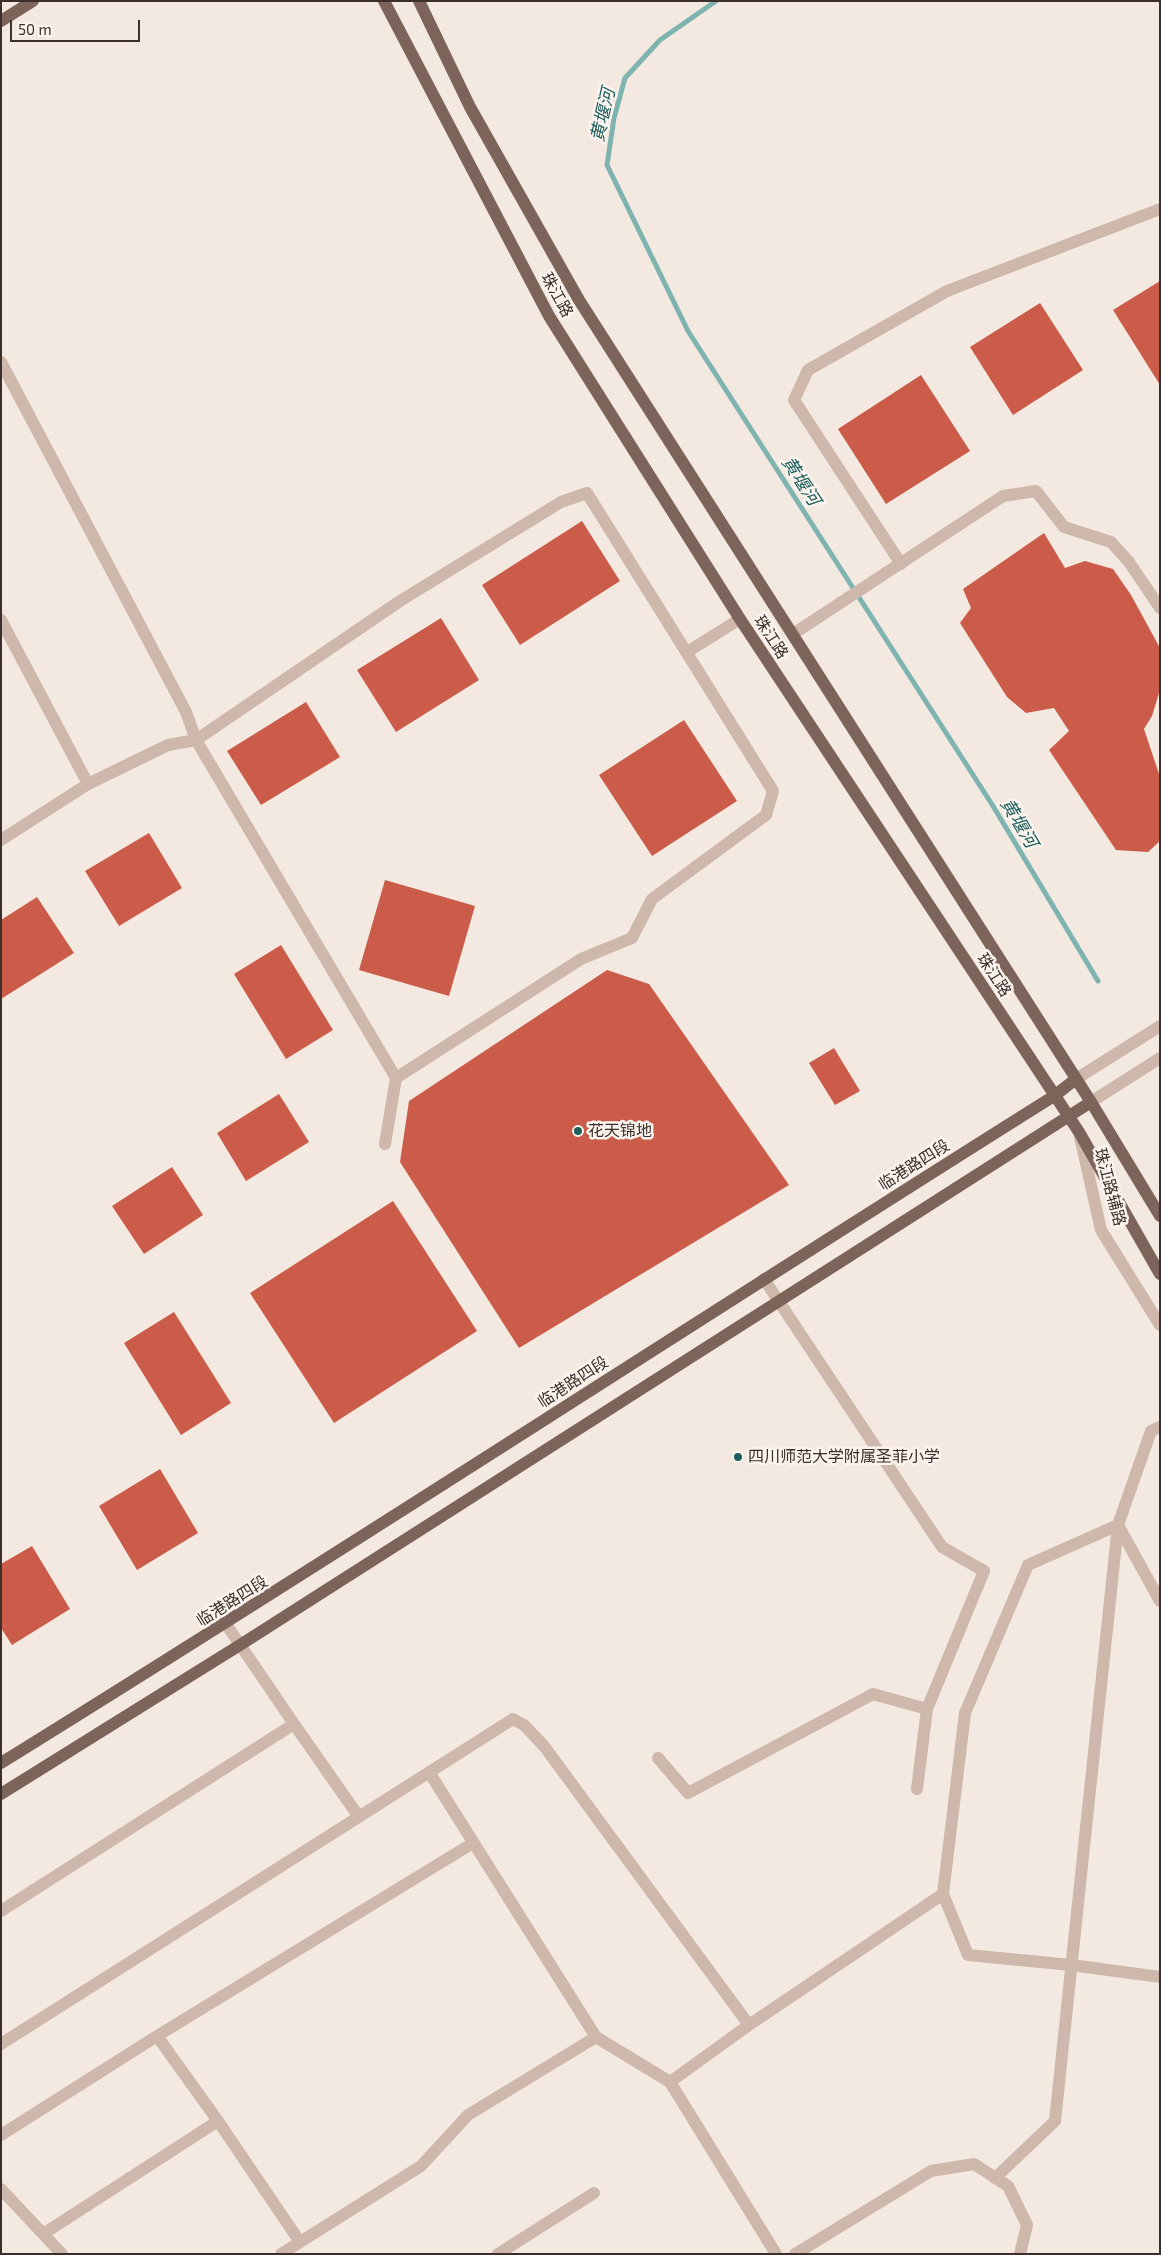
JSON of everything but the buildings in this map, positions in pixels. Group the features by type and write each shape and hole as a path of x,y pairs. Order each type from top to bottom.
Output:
{"main road":[{"path":"1,21 33,1"},
{"name":"珠江路","path":"384,1 549,316 740,619 1079,1132 1160,1274"},
{"name":"珠江路","path":"419,1 470,107 579,300 1076,1079 1160,1216"},
{"name":"临港路四段","path":"1,1763 226,1624 764,1279 1054,1096 1076,1079"},
{"path":"1,1794 240,1645 1090,1102"}],"street":[{"path":"901,564 794,400 808,370 947,291 1160,209"},
{"path":"1,362 186,712 196,740 396,1078 386,1144"},
{"path":"793,634 1003,496 1036,491 1064,527 1111,542 1129,562 1160,608"},
{"path":"1,840 88,784 168,745 196,740 400,601 561,502 587,493 774,791 766,815 652,899 632,938 581,959 396,1078"},
{"path":"686,652 740,619"},
{"path":"1,620 88,784"},
{"name":"临港路四段","path":"1076,1079 1160,1026"},
{"path":"1090,1102 1160,1058"},
{"name":"珠江路辅路","path":"1079,1132 1101,1230 1160,1325"},
{"path":"764,1279 942,1547 984,1571 927,1709 917,1789"},
{"path":"995,2178 1055,2121 1118,1525 1152,1431 1160,1427"},
{"path":"1118,1525 1160,1601"},
{"path":"1118,1525 1028,1565 964,1713 943,1894 968,1955 1071,1965 1160,1977"},
{"path":"226,1624 359,1817"},
{"path":"658,1758 688,1793 873,1694 927,1709"},
{"path":"1,2044 513,1719 524,1725 544,1746 749,2025"},
{"path":"1,1911 294,1724"},
{"path":"429,1772 596,2037 670,2082 776,2254"},
{"path":"1,2135 157,2036 474,1842"},
{"path":"670,2082 749,2025 943,1894"},
{"path":"157,2036 218,2121 300,2242"},
{"path":"282,2254 421,2166 468,2115 596,2037"},
{"path":"43,2234 218,2121"},
{"path":"795,2254 931,2171 974,2164 1008,2186 1027,2225 1020,2254"},
{"path":"1,2189 62,2254"},
{"path":"498,2254 594,2193"}],"waterway":[{"name":"黄堰河","path":"716,1 660,40 625,78 614,118 607,165 688,331 993,806 1098,981"}],"place":[{"name":"花天锦地","path":"578,1131"},
{"name":"四川师范大学附属圣菲小学","path":"738,1457"}]}
